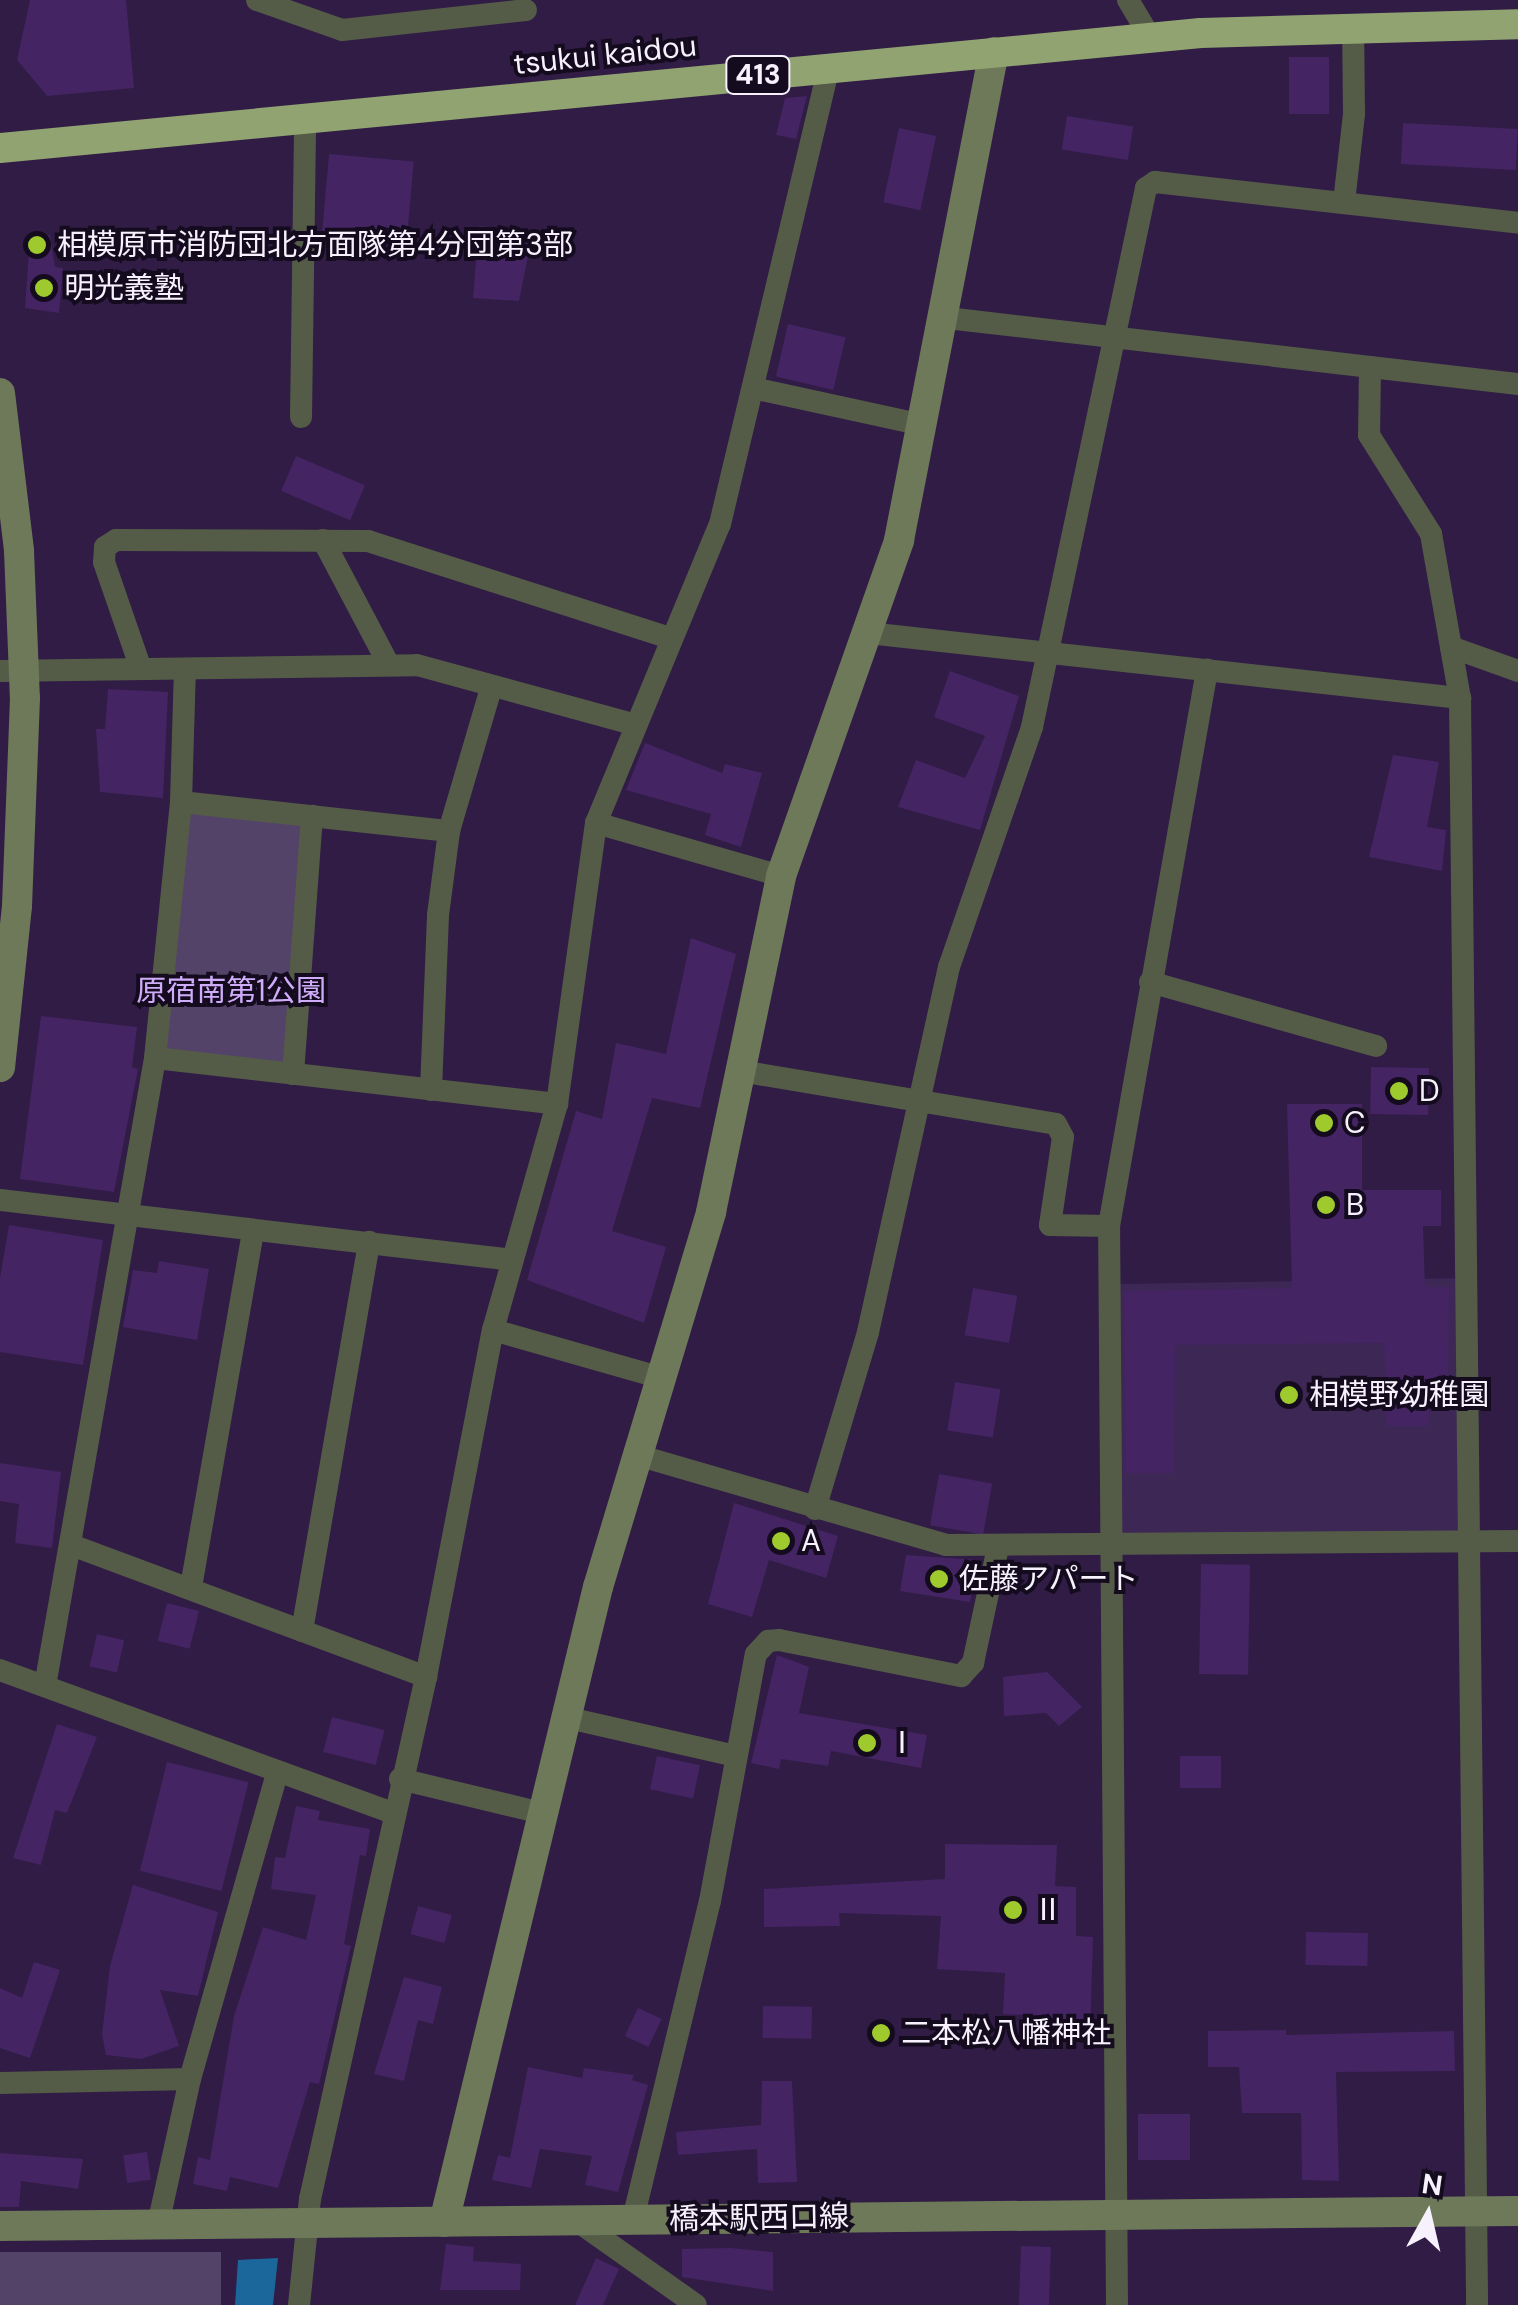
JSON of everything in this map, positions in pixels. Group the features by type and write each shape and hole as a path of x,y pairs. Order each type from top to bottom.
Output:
{"highway":[{"name":"tsukui kaidou","path":"0,148 1150,37 1353,25 1518,24"}],"street":[{"path":"256,0 342,30 526,10"},
{"path":"1128,0 1150,37"},
{"path":"1344,202 1354,114 1353,25"},
{"path":"444,2222 564,1717 636,1455 711,1212 780,876 899,540 947,318 994,52"},
{"path":"299,2305 305,2224 400,1778 426,1677 493,1330 557,1104 596,823 632,724 720,524 757,389 829,68"},
{"path":"301,417 305,120"},
{"path":"815,1508 868,1332 949,967 1022,761 1141,198 1154,182 1518,223"},
{"path":"947,318 1518,384"},
{"path":"1370,367 1369,434 1431,534 1460,698 1477,2305"},
{"path":"757,389 924,426"},
{"path":"0,393 19,551 12,671 16,906 0,1067"},
{"path":"322,540 389,665"},
{"path":"142,669 104,562 109,543 368,541 670,638"},
{"path":"868,633 1460,698"},
{"path":"1451,647 1518,671"},
{"path":"12,671 417,665 632,724"},
{"path":"45,1686 74,1546 155,1058 182,802 186,669"},
{"path":"1117,2305 1109,1226 1206,670"},
{"path":"432,1090 438,915 449,831 490,688"},
{"path":"182,802 449,831"},
{"path":"293,1074 312,816"},
{"path":"596,823 780,876"},
{"path":"1150,982 1376,1046"},
{"path":"155,1058 557,1104"},
{"path":"740,1071 1056,1124 1063,1137 1050,1225 1109,1226"},
{"path":"0,1200 513,1260"},
{"path":"191,1587 253,1231"},
{"path":"302,1631 369,1242"},
{"path":"493,1330 661,1378"},
{"path":"636,1455 908,1538 998,1547 1518,1541"},
{"path":"74,1546 426,1677"},
{"path":"633,2219 710,1902 756,1654 768,1641 951,1677 968,1670 998,1547"},
{"path":"0,1670 393,1814"},
{"path":"564,1717 736,1756"},
{"path":"158,2224 190,2078 276,1774"},
{"path":"400,1778 542,1813"},
{"path":"0,2083 190,2078"},
{"name":"橋本駅西口線","path":"0,2226 1518,2211"},
{"path":"586,2221 587,2228 696,2305"}],"shaded area":[{"name":"相模野幼稚園","path":"1467,1278 1472,1542 1113,1548 1108,1284"}],"green space":[{"name":"原宿南第1公園","path":"181,802 312,816 285,1071 154,1058"},
{"path":"0,2252 221,2252 221,2305 0,2305"}],"water":[{"path":"278,2258 273,2305 235,2305 238,2260"}],"building":[{"path":"30,0 126,0 134,88 47,96 17,60"},
{"path":"1289,57 1329,57 1329,114 1289,114"},
{"path":"807,96 796,139 776,135 785,98"},
{"path":"1067,116 1133,126 1128,160 1062,150"},
{"path":"1403,123 1518,129 1516,170 1401,164"},
{"path":"899,128 936,136 920,210 883,202"},
{"path":"329,154 414,161 406,247 322,240"},
{"path":"479,226 533,231 519,301 473,298"},
{"name":"明光義塾","path":"50,235 55,267 63,268 59,313 25,308 30,237"},
{"path":"788,324 845,337 833,390 776,377"},
{"path":"296,456 365,485 350,520 281,491"},
{"path":"950,671 1019,696 980,830 898,807 916,760 965,778 985,736 934,717"},
{"path":"108,689 168,692 163,798 100,792 96,729 105,729"},
{"path":"645,743 722,773 725,764 762,773 741,847 705,835 711,814 626,790"},
{"path":"1393,755 1439,762 1427,827 1446,830 1442,871 1369,857"},
{"path":"691,938 736,954 700,1108 652,1098 612,1231 666,1247 644,1323 527,1280 576,1111 602,1119 616,1043 666,1054"},
{"path":"41,1016 137,1027 132,1067 138,1069 114,1192 20,1179"},
{"name":"D","path":"1371,1067 1429,1068 1428,1115 1370,1114"},
{"path":"1287,1104 1362,1104 1362,1190 1441,1190 1441,1226 1423,1226 1425,1287 1449,1287 1448,1402 1430,1402 1428,1426 1387,1426 1384,1343 1175,1345 1174,1473 1126,1473 1124,1291 1292,1288"},
{"path":"9,1225 103,1240 83,1365 0,1352 0,1278"},
{"path":"159,1261 209,1269 197,1340 123,1327 133,1270 157,1273"},
{"path":"973,1288 1017,1296 1009,1343 965,1335"},
{"path":"955,1382 1000,1389 993,1438 947,1430"},
{"path":"0,1463 61,1472 52,1548 15,1543 19,1504 0,1501"},
{"path":"939,1474 992,1483 983,1535 930,1525"},
{"name":"A","path":"734,1503 838,1536 826,1578 769,1560 752,1617 708,1604"},
{"name":"佐藤アパート","path":"906,1555 978,1560 970,1602 900,1591"},
{"path":"1201,1564 1250,1565 1248,1675 1199,1674"},
{"path":"167,1603 199,1611 190,1649 158,1641"},
{"path":"97,1634 124,1640 117,1672 90,1666"},
{"path":"777,1655 809,1667 799,1713 927,1735 921,1768 831,1751 828,1766 781,1759 779,1769 751,1763"},
{"path":"1047,1672 1082,1707 1059,1726 1046,1713 1004,1716 1003,1677"},
{"path":"332,1717 384,1730 376,1765 323,1752"},
{"path":"57,1724 97,1737 67,1813 55,1810 41,1865 13,1858"},
{"path":"657,1756 700,1765 693,1798 650,1789"},
{"path":"1180,1756 1221,1756 1221,1788 1180,1788"},
{"path":"167,1762 249,1782 221,1891 140,1871"},
{"path":"296,1806 320,1811 318,1820 370,1829 366,1856 360,1855 344,1944 351,1946 319,2084 310,2082 278,2188 230,2177 227,2191 193,2184 198,2157 210,2160 234,2016 263,1927 306,1940 316,1895 271,1889 275,1857 285,1858"},
{"path":"945,1844 1057,1845 1055,1886 1076,1887 1076,1936 1093,1937 1090,2038 1050,2037 1050,2016 1003,2014 1005,1973 937,1969 941,1916 839,1913 840,1926 764,1927 764,1889 945,1879"},
{"path":"133,1885 218,1912 198,1996 160,1990 179,2046 141,2059 106,2055 102,2034 110,1966"},
{"path":"418,1906 452,1915 444,1943 410,1934"},
{"path":"1306,1932 1368,1933 1367,1966 1305,1965"},
{"path":"34,1962 60,1970 30,2058 0,2048 0,1988 22,1998"},
{"path":"404,1977 442,1987 433,2024 418,2020 404,2081 374,2074"},
{"path":"763,2006 812,2007 811,2039 762,2038"},
{"path":"638,2008 662,2019 648,2047 625,2036"},
{"path":"1286,2030 1286,2035 1454,2031 1455,2071 1336,2072 1339,2181 1302,2180 1301,2113 1242,2113 1239,2067 1208,2067 1208,2031"},
{"path":"528,2067 582,2078 584,2068 634,2075 632,2080 648,2085 618,2192 585,2185 592,2156 540,2149 531,2188 492,2180 498,2155 510,2158"},
{"path":"762,2081 792,2081 797,2182 758,2183 757,2149 678,2155 676,2132 761,2125"},
{"path":"1138,2114 1190,2114 1190,2160 1138,2160"},
{"path":"147,2152 151,2180 127,2183 123,2155"},
{"path":"0,2153 83,2159 78,2189 21,2181 19,2207 0,2207"},
{"path":"446,2244 474,2247 473,2261 521,2264 520,2290 440,2290"},
{"path":"1021,2246 1051,2247 1049,2305 1019,2305"},
{"path":"682,2249 773,2252 773,2291 682,2277"},
{"path":"596,2258 619,2269 603,2305 575,2305"}],"place":[{"name":"相模原市消防団北方面隊第4分団第3部","path":"37,245"},
{"name":"明光義塾","path":"44,288"},
{"name":"D","path":"1399,1091"},
{"name":"C","path":"1324,1123"},
{"name":"B","path":"1326,1205"},
{"name":"相模野幼稚園","path":"1289,1395"},
{"name":"A","path":"781,1541"},
{"name":"佐藤アパート","path":"939,1579"},
{"name":"Ⅰ","path":"867,1743"},
{"name":"Ⅱ","path":"1013,1910"},
{"name":"二本松八幡神社","path":"881,2033"}]}
